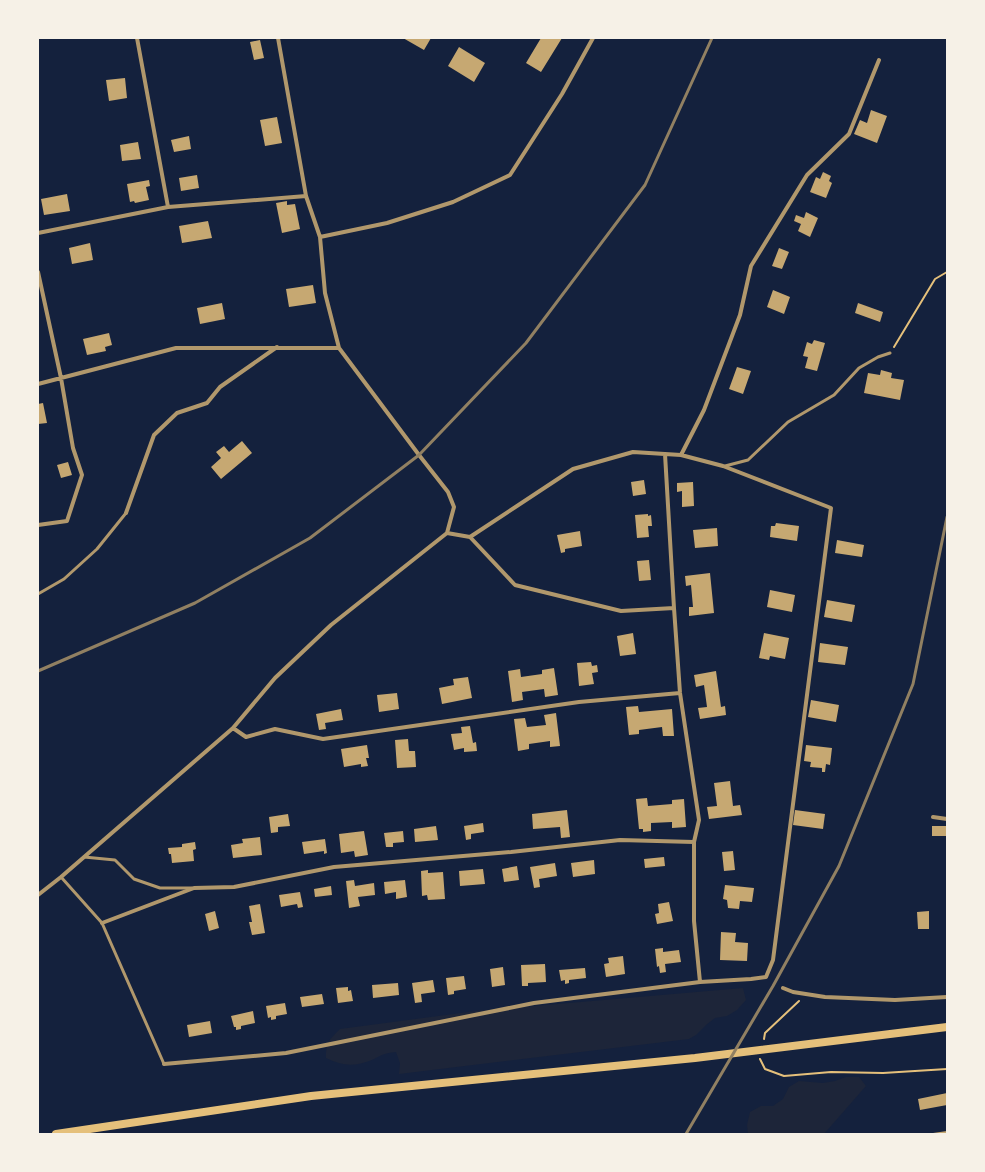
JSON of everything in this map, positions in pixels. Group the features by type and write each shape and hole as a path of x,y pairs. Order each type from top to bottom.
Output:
{"main road":[{"path":"56,1134 311,1096 695,1058 947,1027"}],"street":[{"path":"137,38 168,207"},
{"path":"38,895 61,877 233,728 274,678 331,625 447,533 454,507 448,492 339,348 325,293 320,237 306,196 278,38"},
{"path":"320,237 387,223 453,202 510,175 562,94 593,38"},
{"path":"680,454 704,410 740,315 751,266 807,175 849,134 879,60"},
{"path":"38,233 168,207 306,196"},
{"path":"38,272 61,378 73,448 82,475 67,521 38,525"},
{"path":"126,513 154,435 176,413 207,403 220,387 278,347"},
{"path":"38,384 176,348 339,348"},
{"path":"164,1064 286,1053 534,1003 700,982 751,979 766,976 773,960 831,508 723,466 680,454 633,452 573,469 470,537"},
{"path":"665,454 680,693 699,820 694,842 694,921 700,982"},
{"path":"447,533 470,537 515,585 621,611 674,608"},
{"path":"233,728 246,737 275,729 323,739 579,702 680,693"},
{"path":"933,817 947,819"},
{"path":"102,923 194,888 234,887 334,867 511,852 620,840 694,842"},
{"path":"783,988 802,994 825,997 895,1000 947,997"}],"lane":[{"path":"723,466 748,460 788,422 834,395 859,368 878,357 890,353"},
{"path":"38,594 64,579 97,549 126,513"},
{"path":"84,857 115,860 134,879 160,888 194,888"},
{"path":"61,877 102,923 164,1064"}],"path":[{"path":"890,353 936,279 947,272"},
{"path":"762,1045 765,1033 800,1000 802,994"},
{"path":"759,1057 765,1069 784,1076 831,1072 883,1073 947,1068"}],"shaded area":[{"path":"743,988 746,1000 737,1010 727,1016 715,1018 696,1035 689,1039 399,1074 400,1063 396,1052 354,1065 338,1063 326,1058 329,1042 340,1029 476,1011"},
{"path":"846,1077 859,1077 866,1086 824,1134 748,1134 747,1125 750,1112 761,1106 773,1106 783,1099 789,1087 799,1081 823,1083"}],"building":[{"path":"403,38 431,38 424,50"},
{"path":"541,38 562,38 541,72 526,63"},
{"path":"260,40 264,58 254,60 250,42"},
{"path":"459,47 485,63 474,82 448,66"},
{"path":"125,78 127,98 109,101 106,80"},
{"path":"871,110 887,116 877,143 854,134 860,120 867,123"},
{"path":"277,117 282,143 265,146 260,120"},
{"path":"189,136 191,149 174,152 171,140"},
{"path":"138,142 141,159 122,161 120,145"},
{"path":"823,172 831,176 829,181 832,183 826,198 810,192 816,177 820,179"},
{"path":"197,175 199,188 181,191 179,178"},
{"path":"149,180 150,186 146,187 149,200 135,203 134,201 130,202 127,184"},
{"path":"67,194 70,211 44,215 41,199"},
{"path":"287,201 287,205 295,204 300,229 282,233 276,203"},
{"path":"806,212 818,218 810,237 798,231 801,224 794,221 796,215 804,218"},
{"path":"208,221 212,238 182,243 179,226"},
{"path":"90,243 93,260 72,264 69,248"},
{"path":"779,248 789,252 782,269 772,266"},
{"path":"313,285 316,303 289,307 286,289"},
{"path":"773,290 790,297 784,314 767,307"},
{"path":"222,303 225,319 200,324 197,308"},
{"path":"858,303 883,312 880,322 855,313"},
{"path":"109,333 112,345 105,347 106,351 87,355 83,339"},
{"path":"814,340 825,343 817,371 805,368 808,357 803,356 807,342 812,344"},
{"path":"737,367 751,371 743,394 729,389"},
{"path":"881,370 892,373 891,378 904,380 900,400 864,393 868,373 880,375"},
{"path":"43,403 47,423 38,424 38,404"},
{"path":"242,441 252,453 221,479 211,467 221,458 216,452 224,446 229,452"},
{"path":"68,462 72,475 61,478 57,465"},
{"path":"644,480 646,494 633,496 631,482"},
{"path":"693,482 694,506 682,507 682,491 677,492 677,483"},
{"path":"648,514 648,516 651,515 652,526 648,526 649,537 637,538 635,515"},
{"path":"776,523 799,526 797,541 770,537 771,526 775,526"},
{"path":"717,528 718,546 695,548 693,530"},
{"path":"580,531 582,546 565,549 565,552 561,553 557,535"},
{"path":"837,540 864,545 862,557 835,553"},
{"path":"649,560 651,580 639,581 637,561"},
{"path":"710,573 714,613 689,616 689,607 693,607 691,585 686,586 685,576"},
{"path":"770,590 795,595 792,612 767,607"},
{"path":"827,600 855,605 852,622 824,617"},
{"path":"633,633 636,654 620,656 617,636"},
{"path":"764,633 789,638 785,659 770,656 769,660 759,658"},
{"path":"820,643 848,647 845,665 818,662"},
{"path":"591,662 592,666 597,665 598,672 592,673 594,684 579,686 577,663"},
{"path":"554,668 558,695 545,697 544,689 522,692 523,700 512,702 508,671 520,669 521,677 542,674 542,670"},
{"path":"716,671 721,707 725,706 726,715 700,719 698,708 707,707 704,685 696,687 694,675"},
{"path":"468,677 472,698 442,704 439,688 454,685 453,679"},
{"path":"397,693 399,709 379,712 377,695"},
{"path":"811,700 839,705 836,722 808,717"},
{"path":"638,706 639,712 672,709 674,736 663,736 662,727 639,730 639,734 629,735 626,707"},
{"path":"341,709 343,720 325,723 326,729 319,730 316,714"},
{"path":"556,713 560,746 550,747 550,741 529,744 529,749 518,751 514,719 525,718 527,727 546,725 544,715"},
{"path":"470,726 473,743 476,742 477,751 464,752 464,748 454,750 451,734 462,733 461,727"},
{"path":"408,739 409,751 415,751 416,767 397,768 395,740"},
{"path":"367,745 369,758 366,758 368,766 361,767 361,764 344,767 341,749"},
{"path":"806,745 832,748 830,765 826,764 825,772 822,772 822,768 810,767 811,762 804,761"},
{"path":"730,781 733,806 740,805 742,815 709,819 707,807 717,806 714,783"},
{"path":"647,798 648,806 672,804 672,800 684,799 686,827 672,828 672,822 651,823 651,831 643,832 643,829 639,829 636,799"},
{"path":"567,810 570,837 561,838 560,827 533,829 532,814"},
{"path":"795,810 825,814 823,829 793,825"},
{"path":"288,814 290,826 278,827 278,832 271,833 269,817"},
{"path":"483,823 484,832 471,834 471,839 466,840 464,826"},
{"path":"436,826 438,840 415,842 414,829"},
{"path":"932,826 947,826 947,836 932,836"},
{"path":"364,831 368,855 355,857 354,851 341,853 339,834"},
{"path":"403,831 404,842 393,843 393,847 386,847 384,833"},
{"path":"260,837 262,855 233,858 231,845 243,843 242,839"},
{"path":"325,839 327,853 324,854 324,851 304,854 302,842"},
{"path":"195,842 196,849 193,850 194,861 172,863 171,854 169,854 168,848 182,847 182,844"},
{"path":"733,851 735,870 724,871 722,852"},
{"path":"664,857 665,866 645,868 644,859"},
{"path":"594,860 595,874 573,877 571,863"},
{"path":"555,863 557,876 539,879 540,887 534,888 530,867"},
{"path":"517,866 519,880 504,882 502,869"},
{"path":"483,869 485,884 460,886 459,871"},
{"path":"428,870 428,873 443,872 445,899 428,900 427,895 422,896 421,871"},
{"path":"354,880 355,886 374,883 375,895 358,897 360,906 349,908 346,881"},
{"path":"405,880 407,897 396,899 396,892 385,894 384,882"},
{"path":"725,885 754,888 752,902 740,901 739,909 728,908 727,900 723,899"},
{"path":"331,886 332,895 315,897 314,889"},
{"path":"300,892 303,907 298,908 297,904 281,907 279,895"},
{"path":"669,902 673,921 657,924 655,914 659,913 658,904"},
{"path":"260,904 265,933 252,935 249,922 252,922 249,906"},
{"path":"215,911 219,928 209,931 205,914"},
{"path":"929,911 929,929 918,929 917,912"},
{"path":"721,932 736,933 735,942 748,943 747,961 720,960"},
{"path":"663,948 663,952 679,950 681,962 665,964 666,972 660,973 659,966 657,967 655,949"},
{"path":"623,956 625,974 606,977 604,964 609,963 608,958"},
{"path":"545,964 546,982 528,983 528,986 522,986 521,965"},
{"path":"503,967 505,985 492,987 490,969"},
{"path":"585,968 586,978 569,980 569,983 565,984 565,980 561,981 559,970"},
{"path":"464,976 466,989 454,991 454,994 448,995 446,978"},
{"path":"433,980 435,992 421,994 422,1002 415,1003 412,983"},
{"path":"398,983 399,995 373,998 372,985"},
{"path":"348,987 348,991 351,990 353,1001 338,1003 336,988"},
{"path":"322,994 324,1004 302,1007 300,997"},
{"path":"285,1003 287,1014 276,1016 276,1019 271,1020 271,1017 268,1018 266,1006"},
{"path":"253,1011 255,1023 241,1026 241,1029 236,1030 231,1016"},
{"path":"210,1021 212,1033 189,1037 187,1025"},
{"path":"947,1093 947,1105 920,1110 918,1099"},
{"path":"947,1131 947,1134 933,1134 933,1133"}],"railway":[{"path":"38,671 195,603 310,538 419,455 526,343 645,185 712,38"},
{"path":"686,1134 773,986 839,866 913,684 947,517"}]}
